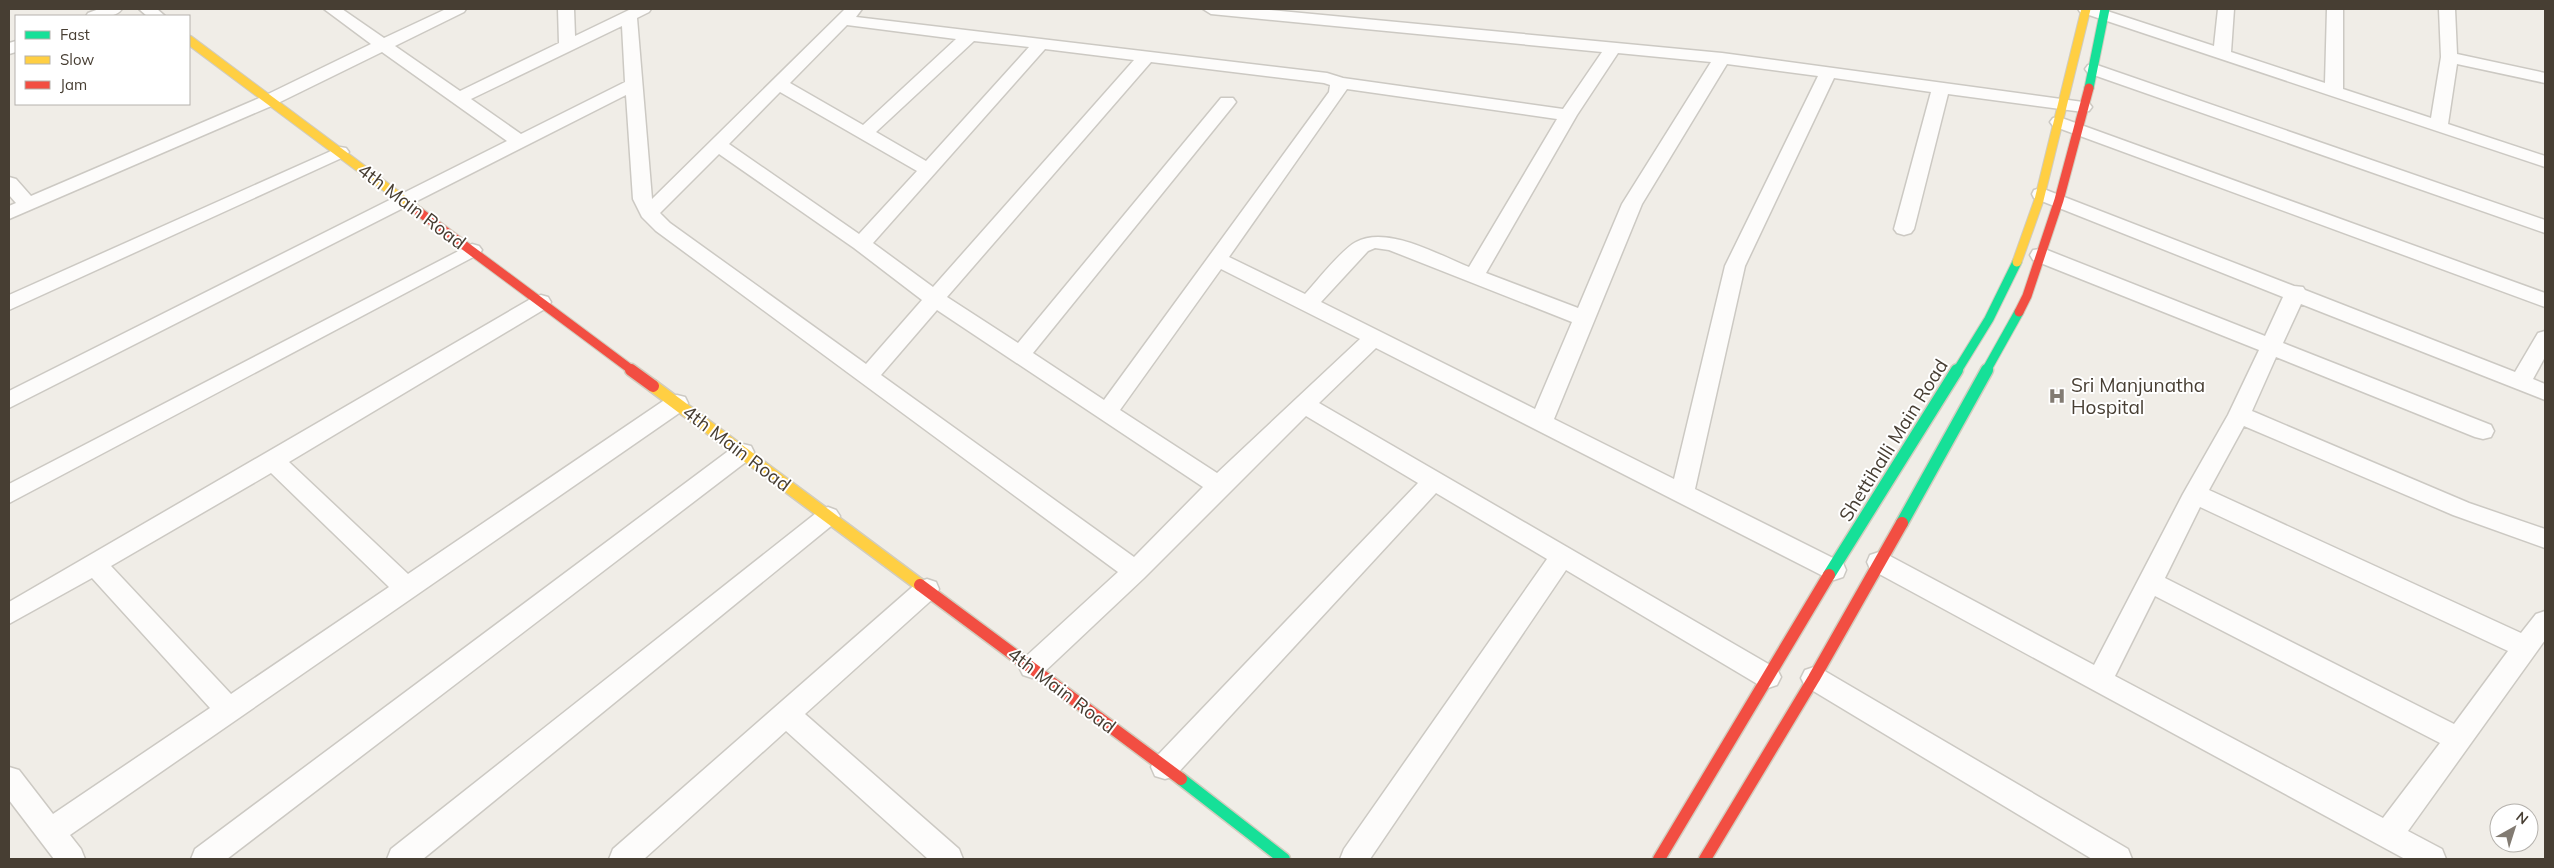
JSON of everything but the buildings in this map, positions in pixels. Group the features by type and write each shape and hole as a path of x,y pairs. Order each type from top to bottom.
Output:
{"main road":[{"name":"Shettihalli Main Road","path":"1705,859 1814,678 1981,383 2027,296 2040,255 2050,197 2060,113 2086,9"},
{"name":"Shettihalli Main Road","path":"1659,859 1768,677 1989,319 2050,197 2078,129 2094,69 2105,11"},
{"name":"4th Main Road","path":"190,41 927,589 1284,859"}],"street":[{"path":"97,15 114,9"},
{"path":"332,9 385,44 457,99 522,142"},
{"path":"9,213 270,100 458,9"},
{"path":"566,9 567,45"},
{"path":"1211,9 1722,58 1940,88 2060,113 2084,107"},
{"path":"2086,9 2105,11 2222,53 2545,162"},
{"path":"2222,53 2226,9"},
{"path":"2334,90 2335,9"},
{"path":"2439,126 2449,57 2446,9"},
{"path":"457,99 636,12 634,84 643,199 649,213 663,227 1135,571"},
{"path":"649,213 848,14 970,35 1327,78 1339,83 1568,115"},
{"path":"864,133 970,35"},
{"path":"861,244 1041,44"},
{"path":"1474,276 1568,115 1613,48"},
{"path":"868,375 1147,56"},
{"path":"2449,57 2545,78"},
{"path":"1541,422 1632,204 1722,58"},
{"path":"2094,69 2545,227"},
{"path":"1682,494 1735,266 1829,72"},
{"path":"1107,412 1338,92 1339,83"},
{"path":"9,400 406,201 634,84"},
{"path":"779,84 929,170"},
{"path":"1904,229 1940,88"},
{"path":"1020,355 1227,102"},
{"path":"2060,113 2078,129 2545,300"},
{"path":"717,144 861,244 935,299 1219,486"},
{"path":"9,303 340,152"},
{"path":"9,183 28,204"},
{"path":"2050,197 2296,292 2545,392"},
{"path":"1307,304 1361,247 1372,242 1392,244 1583,318"},
{"path":"9,494 472,250"},
{"path":"2040,255 2483,431"},
{"path":"1218,259 1834,570"},
{"path":"2100,680 2195,494 2239,415 2296,292"},
{"path":"9,614 273,461 541,302"},
{"path":"1032,668 1135,571 1219,486 1374,338"},
{"path":"2521,381 2543,348"},
{"path":"50,832 677,403"},
{"path":"1304,405 1768,677"},
{"path":"2239,415 2461,509 2545,539"},
{"path":"205,859 743,452"},
{"path":"273,461 407,588"},
{"path":"1164,767 1433,482"},
{"path":"2195,494 2526,647"},
{"path":"401,859 828,516"},
{"path":"1354,859 1562,557"},
{"path":"1879,562 2432,859"},
{"path":"94,564 228,710"},
{"path":"2150,582 2458,739"},
{"path":"623,859 927,589"},
{"path":"2388,835 2545,622"},
{"path":"1814,678 2118,859"},
{"path":"786,714 948,859"},
{"path":"9,778 71,859"}],"traffic: fast":[{"path":"2089,88 2105,9"},
{"path":"1829,575 1989,319 2017,262"},
{"path":"1902,523 2019,312"},
{"path":"1181,779 1284,859"}],"traffic: slow":[{"path":"2017,262 2039,200 2086,9"},
{"path":"190,41 418,211"},
{"path":"653,386 920,585"}],"traffic: jam":[{"path":"2019,312 2027,296 2059,200 2089,88"},
{"path":"418,211 653,386"},
{"path":"1705,859 1814,678 1902,523"},
{"path":"1659,859 1829,575"},
{"path":"920,585 1181,779"}],"place":[{"name":"Sri Manjunatha Hospital","path":"2057,396"}]}
